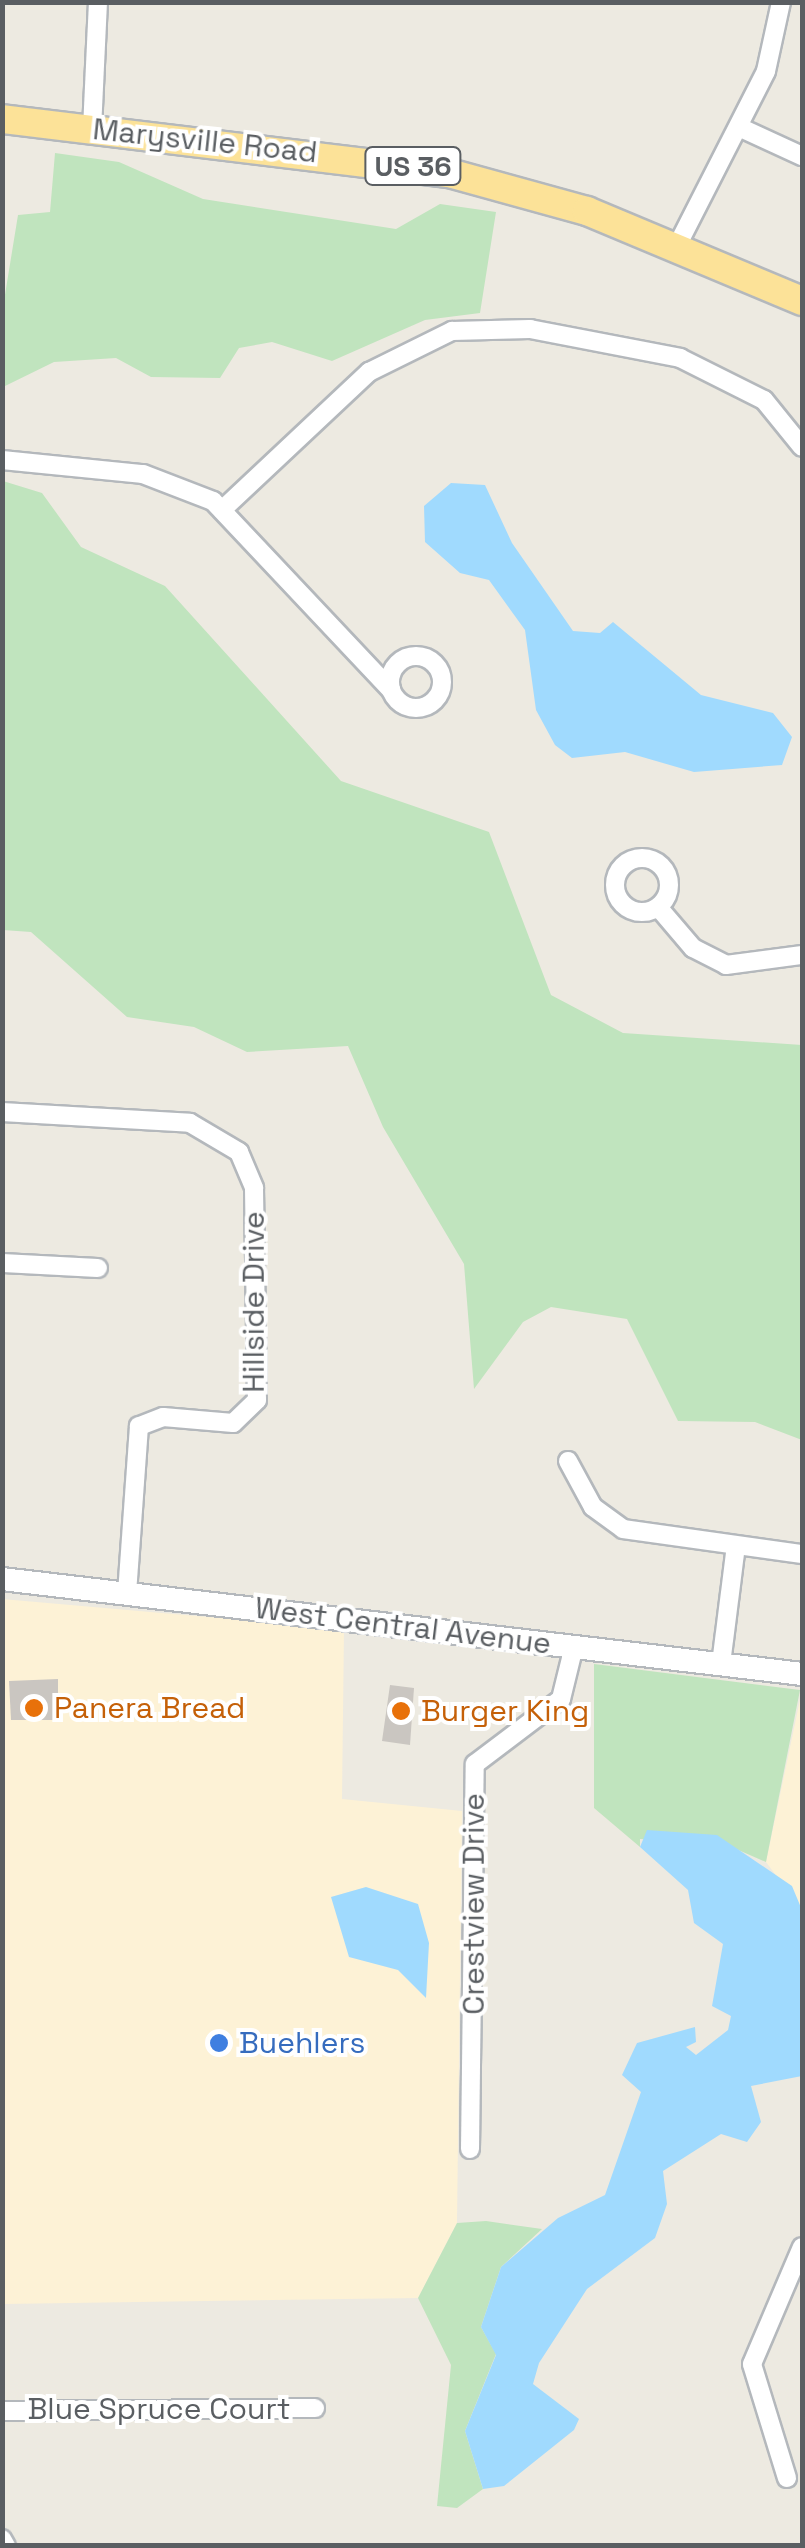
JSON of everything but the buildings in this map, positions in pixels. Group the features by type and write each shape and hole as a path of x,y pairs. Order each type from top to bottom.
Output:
{"highway":[{"name":"Marysville Road","path":"2,119 449,173 677,246 802,301"}],"main road":[{"name":"West Central Avenue","path":"2,1579 802,1674"}],"street":[{"path":"92,129 98,2"},
{"path":"677,246 741,128 766,71 781,2"},
{"path":"741,128 802,156"},
{"path":"222,510 369,372 452,331 530,328 680,358 764,400 802,446"},
{"path":"2,460 143,474 222,510 391,690"},
{"path":"658,907 693,948 726,966 802,956"},
{"name":"Hillside Drive","path":"2,1112 190,1123 239,1152 254,1188 254,1410 232,1423 163,1417 139,1426 127,1592"},
{"path":"2,1263 98,1268"},
{"path":"568,1461 612,1524 802,1554"},
{"path":"721,1664 736,1546"},
{"name":"Crestview Drive","path":"470,2149 475,1764 488,1745 560,1699 574,1646"},
{"path":"786,2478 752,2364 802,2247"},
{"name":"Blue Spruce Court","path":"2,2411 315,2408"}],"shaded area":[{"path":"2,1599 344,1629 342,1799 462,1811 457,2223 418,2298 3,2304"},
{"path":"802,1690 802,1910 766,1862"}],"green space":[{"path":"55,153 119,162 203,199 396,229 440,204 496,212 480,313 425,320 332,361 272,342 239,348 220,378 151,377 116,358 54,362 3,387 3,307 18,215 50,212"},
{"path":"3,481 42,493 81,547 165,586 341,781 489,832 551,995 623,1033 802,1045 802,1440 755,1422 678,1421 627,1319 551,1307 523,1322 474,1389 464,1264 383,1127 348,1046 247,1052 194,1027 127,1017 31,932 3,930"},
{"path":"594,1664 800,1690 766,1862 727,1845 640,1839 640,1847 594,1808"},
{"path":"486,2221 542,2229 501,2267 481,2327 496,2354 465,2431 483,2489 457,2508 437,2506 451,2365 418,2298 457,2223"}],"water":[{"path":"451,483 485,485 512,543 573,631 600,633 613,622 701,695 773,713 792,737 782,765 694,772 625,752 572,758 555,745 536,710 525,630 489,580 460,573 425,542 424,506"},
{"path":"647,1830 717,1835 792,1886 802,1910 802,2076 751,2086 761,2122 747,2142 721,2134 663,2171 667,2204 655,2238 587,2289 539,2363 533,2384 579,2419 574,2430 504,2486 483,2489 465,2431 496,2355 481,2327 501,2267 558,2218 605,2195 641,2092 622,2075 637,2043 695,2027 696,2042 686,2047 696,2055 728,2030 731,2016 712,2006 723,1944 694,1923 688,1890 640,1847"},
{"path":"366,1887 418,1904 429,1943 426,1998 398,1970 349,1957 331,1897"}],"place":[{"name":"Panera Bread","path":"34,1708"},
{"name":"Burger King","path":"401,1711"},
{"name":"Buehlers","path":"219,2043"}]}
